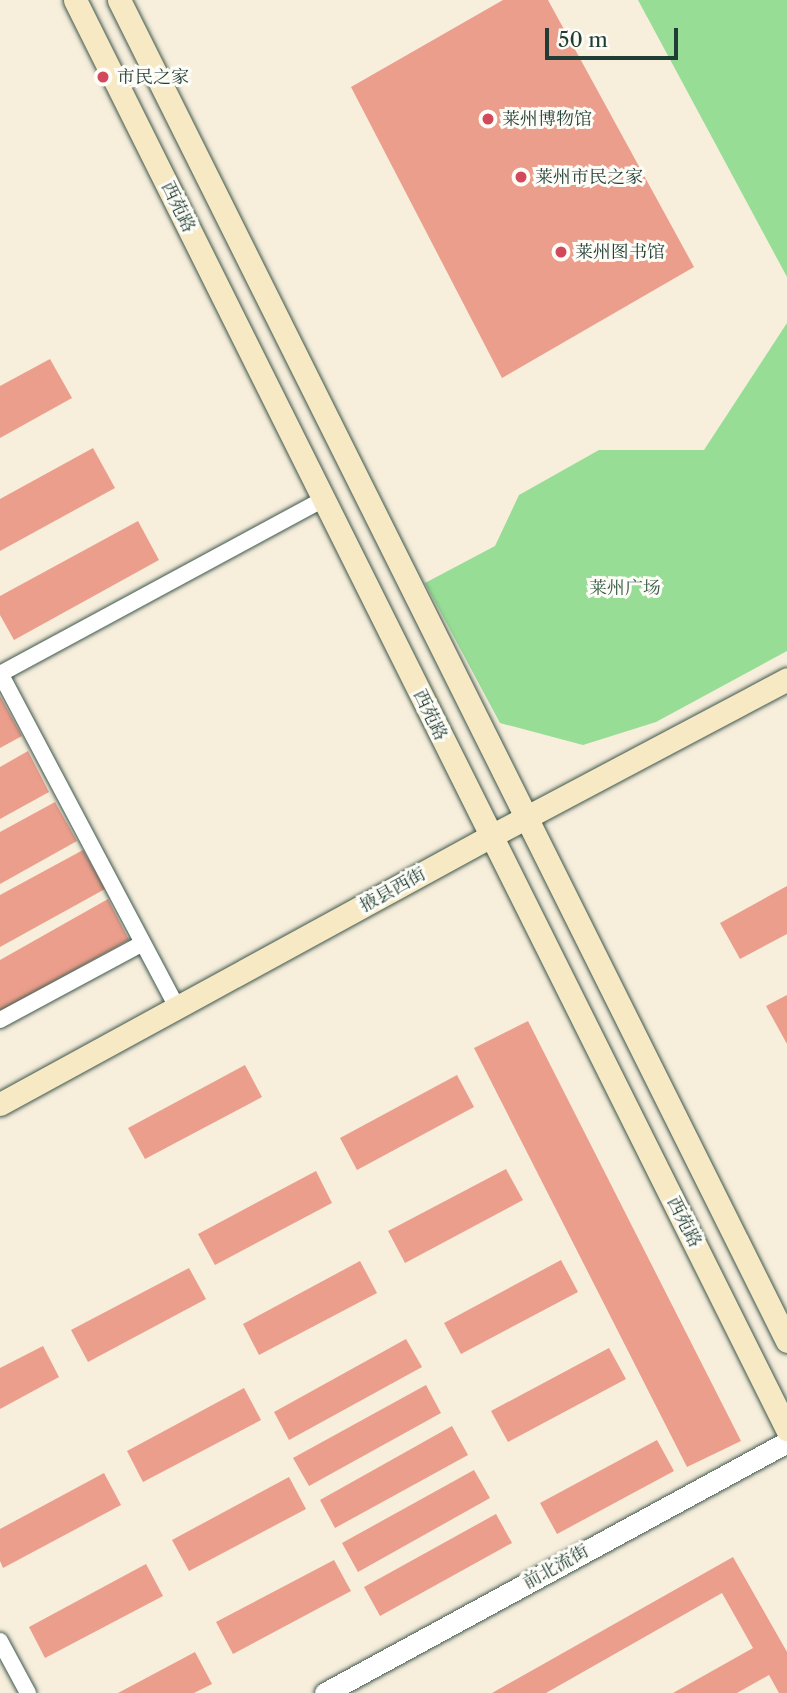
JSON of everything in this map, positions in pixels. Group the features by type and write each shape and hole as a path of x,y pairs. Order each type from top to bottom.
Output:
{"main road":[{"name":"西苑路","path":"75,0 787,1429"},
{"path":"119,0 787,1341"},
{"name":"掖县西街","path":"0,1104 525,817 787,679"}],"street":[{"path":"177,1007 0,673 324,499"},
{"path":"0,1020 143,943"},
{"name":"前北流街","path":"325,1693 787,1442"},
{"path":"0,1641 28,1693"}],"green space":[{"path":"638,0 787,0 787,277 701,117"},
{"name":"莱州广场","path":"787,323 787,651 656,722 583,745 500,723 425,583 495,546 519,495 599,450 704,450"}],"building":[{"name":"莱州市民之家","path":"503,0 548,0 694,267 502,378 351,87"},
{"path":"50,359 72,398 0,438 0,386"},
{"path":"93,448 115,488 0,551 0,499"},
{"path":"138,521 159,560 14,640 0,615 0,596"},
{"path":"0,696 22,736 0,748"},
{"path":"28,751 49,792 0,819 0,767"},
{"path":"55,802 77,841 0,884 0,832"},
{"path":"83,850 105,889 0,947 0,895"},
{"path":"787,886 787,934 740,959 720,923"},
{"path":"108,899 129,940 0,1011 0,960"},
{"path":"787,995 787,1044 766,1006"},
{"path":"528,1021 741,1441 687,1467 474,1048"},
{"path":"245,1065 262,1097 145,1159 128,1128"},
{"path":"457,1075 474,1107 357,1170 340,1138"},
{"path":"506,1169 523,1200 405,1263 388,1231"},
{"path":"316,1171 332,1203 215,1265 198,1234"},
{"path":"561,1260 578,1292 461,1354 444,1323"},
{"path":"360,1261 377,1293 259,1355 243,1324"},
{"path":"189,1268 206,1299 88,1362 71,1330"},
{"path":"406,1339 422,1367 289,1440 274,1412"},
{"path":"43,1346 59,1377 0,1409 0,1368"},
{"path":"609,1348 626,1379 508,1442 491,1411"},
{"path":"426,1385 441,1413 309,1486 293,1458"},
{"path":"244,1388 261,1420 143,1482 127,1451"},
{"path":"452,1426 468,1455 335,1528 320,1500"},
{"path":"657,1440 674,1471 557,1534 540,1503"},
{"path":"474,1470 490,1498 358,1572 342,1543"},
{"path":"104,1473 121,1505 3,1568 0,1561 0,1529"},
{"path":"289,1477 306,1509 189,1571 172,1540"},
{"path":"496,1514 512,1543 380,1616 364,1587"},
{"path":"733,1557 787,1652 787,1693 779,1693 769,1675 737,1693 673,1693 753,1648 722,1593 546,1693 492,1693"},
{"path":"334,1560 351,1591 233,1654 216,1622"},
{"path":"146,1564 163,1596 45,1658 29,1627"},
{"path":"195,1652 212,1684 194,1693 118,1693"}],"place":[{"name":"市民之家","path":"103,77"},
{"name":"莱州博物馆","path":"488,119"},
{"name":"莱州市民之家","path":"521,177"},
{"name":"莱州图书馆","path":"561,252"}]}
